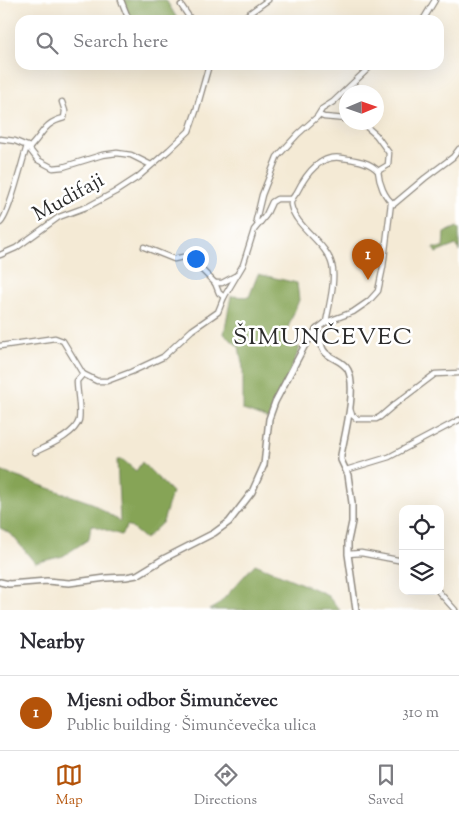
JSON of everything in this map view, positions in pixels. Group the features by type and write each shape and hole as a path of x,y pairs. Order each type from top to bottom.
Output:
{"street":[{"path":"121,0 127,15"},
{"path":"247,15 268,0"},
{"path":"426,15 435,0"},
{"path":"181,5 188,15"},
{"name":"Mudifaji","path":"0,255 16,248 59,217 88,206 115,192 151,165 189,131 207,70"},
{"path":"259,224 256,220 262,196 275,160 322,109 333,102 367,70"},
{"name":"Mudifaji","path":"0,223 3,221 8,209 28,147 35,143 49,124 65,116 62,102"},
{"path":"319,114 324,118 339,119"},
{"path":"370,130 390,153 388,165 378,171"},
{"name":"Mudifaji","path":"0,139 16,141 28,147 38,160 53,168 63,168 102,155 117,153 131,155 151,165"},
{"path":"391,203 398,202 459,150"},
{"path":"0,582 10,584 47,581 69,583 106,578 126,578 137,575 165,558 214,533 229,522 252,492 264,465 269,419 275,402 305,345 317,329 326,322 353,312 369,302 378,291 391,203 380,183 378,171 367,163 339,157 324,160 316,166 303,179 290,202 297,218 332,263 332,278 326,322"},
{"path":"0,346 55,338 63,341 83,374 97,382 107,381 132,372 163,357 192,330 218,312 235,276 243,265 252,235 266,215 272,202 277,198 292,199"},
{"path":"144,247 174,259 184,257 194,262 215,283 219,293 224,297"},
{"path":"215,283 222,283 235,276"},
{"path":"317,329 325,352 343,364 348,370 350,377 350,409 341,460 346,470 352,503 348,554 356,610"},
{"path":"346,426 357,419 376,419 380,417 435,374 459,373"},
{"path":"35,452 65,436 76,426 79,421 77,381 83,374"},
{"path":"350,409 352,415 357,419"},
{"path":"346,470 389,457 459,420"},
{"path":"348,554 361,553 399,560"},
{"path":"442,595 455,610"}],"green space":[{"path":"122,0 166,0 175,15 128,15"},
{"path":"457,227 459,229 459,251 456,245 436,253 433,248 443,248 444,233"},
{"path":"258,274 297,283 299,300 283,340 300,348 269,419 243,410 243,368 239,347 224,334 231,296 249,297"},
{"path":"117,460 123,460 136,471 142,462 172,492 163,522 145,539 128,525 121,535 91,525 89,539 63,556 35,563 11,534 0,528 0,471 92,503 120,522"},
{"path":"255,564 326,594 340,610 209,610 218,605"}],"place":[{"name":"Mjesni odbor Šimunčevec","path":"368,280"}],"district":[{"name":"ŠIMUNČEVEC","path":"323,338"}]}
